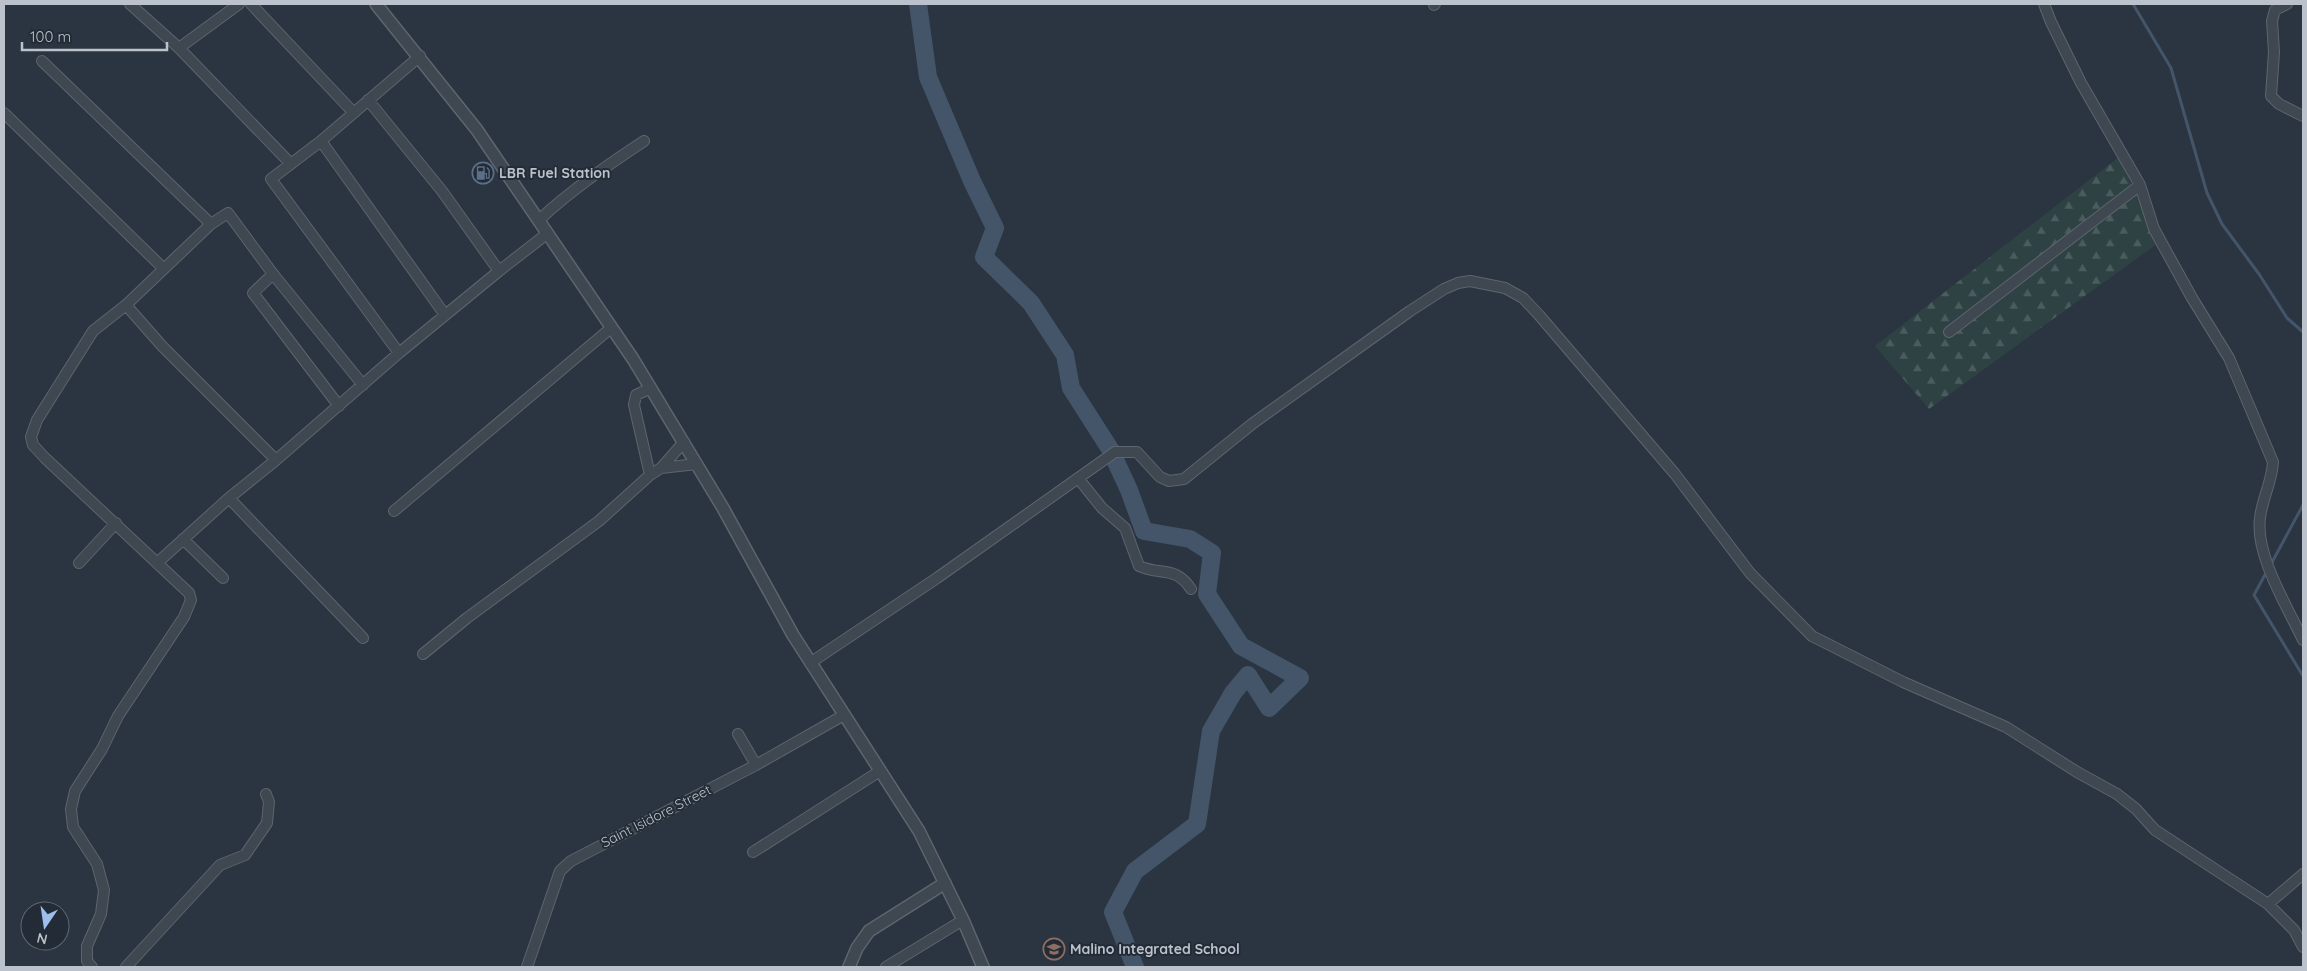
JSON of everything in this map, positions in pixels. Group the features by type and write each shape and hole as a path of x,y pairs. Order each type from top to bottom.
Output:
{"street":[{"path":"130,4 179,48 290,163"},
{"path":"179,48 238,4"},
{"path":"251,4 353,112"},
{"path":"378,4 477,130 651,388 697,464 810,663 919,831 946,883 983,967"},
{"path":"2044,4 2081,82 2140,185 2154,229 2192,298 2229,358 2273,462 2272,476 2260,517 2259,536 2264,557 2303,640"},
{"path":"2287,4 2274,10 2272,21 2274,52 2271,96 2279,104 2303,116"},
{"path":"399,353 272,179 290,163 321,141 420,56"},
{"path":"42,61 211,224"},
{"path":"368,100 442,191 499,271"},
{"path":"4,112 163,268"},
{"path":"321,141 445,315"},
{"path":"539,220 594,176 644,141"},
{"path":"1949,332 2140,185"},
{"path":"92,967 87,961 87,946 101,914 104,890 97,864 73,827 71,809 75,791 102,749 118,716 184,617 191,600 189,593 45,458 34,445 31,437 37,420 93,331 126,305 211,224 228,212 273,274 363,385"},
{"path":"158,563 229,498 276,460 399,353 548,233"},
{"path":"273,274 253,293 339,406"},
{"path":"810,663 937,578 1115,452 1137,452 1160,477 1169,481 1184,479 1252,424 1444,289 1470,281 1505,288 1523,298 1675,474 1750,574 1812,636 1879,671 2006,727 2077,772 2117,794 2136,809 2155,830 2268,904 2294,930 2303,947"},
{"path":"126,305 162,346 276,460"},
{"path":"394,511 611,328"},
{"path":"650,475 634,405 636,395 643,390 651,388"},
{"path":"423,654 467,618 599,521 650,475 661,468 684,442"},
{"path":"661,468 697,464"},
{"path":"1078,478 1102,508 1125,528 1139,566 1148,570 1162,570 1178,574 1192,589"},
{"path":"229,498 363,638"},
{"path":"79,563 116,523"},
{"path":"182,539 223,578"},
{"name":"Saint Isidore Street","path":"527,967 550,897 560,871 564,866 581,855 756,765 844,714"},
{"path":"738,734 756,765"},
{"path":"753,852 880,771"},
{"path":"126,967 220,865 245,855 267,823 269,802 266,794"},
{"path":"2268,904 2303,874"},
{"path":"849,967 857,948 869,931 946,883"},
{"path":"886,967 897,964 963,920"}],"green space":[{"path":"2119,157 2158,243 1929,409 1875,346"}],"waterway":[{"path":"918,4 928,77 972,181 995,228 984,257 1031,303 1065,355 1071,388 1110,449 1129,490 1144,531 1190,539 1212,553 1207,594 1241,646 1300,678 1269,708 1248,675 1233,693 1211,731 1197,824 1135,871 1113,912 1135,967"},
{"path":"2133,4 2171,68 2207,193 2222,224 2259,274 2287,318 2303,332"},
{"path":"2270,566 2303,505"},
{"path":"2267,571 2254,595 2303,676"}],"place":[{"name":"LBR Fuel Station","path":"483,173"},
{"name":"Malino Integrated School","path":"1054,949"}]}
